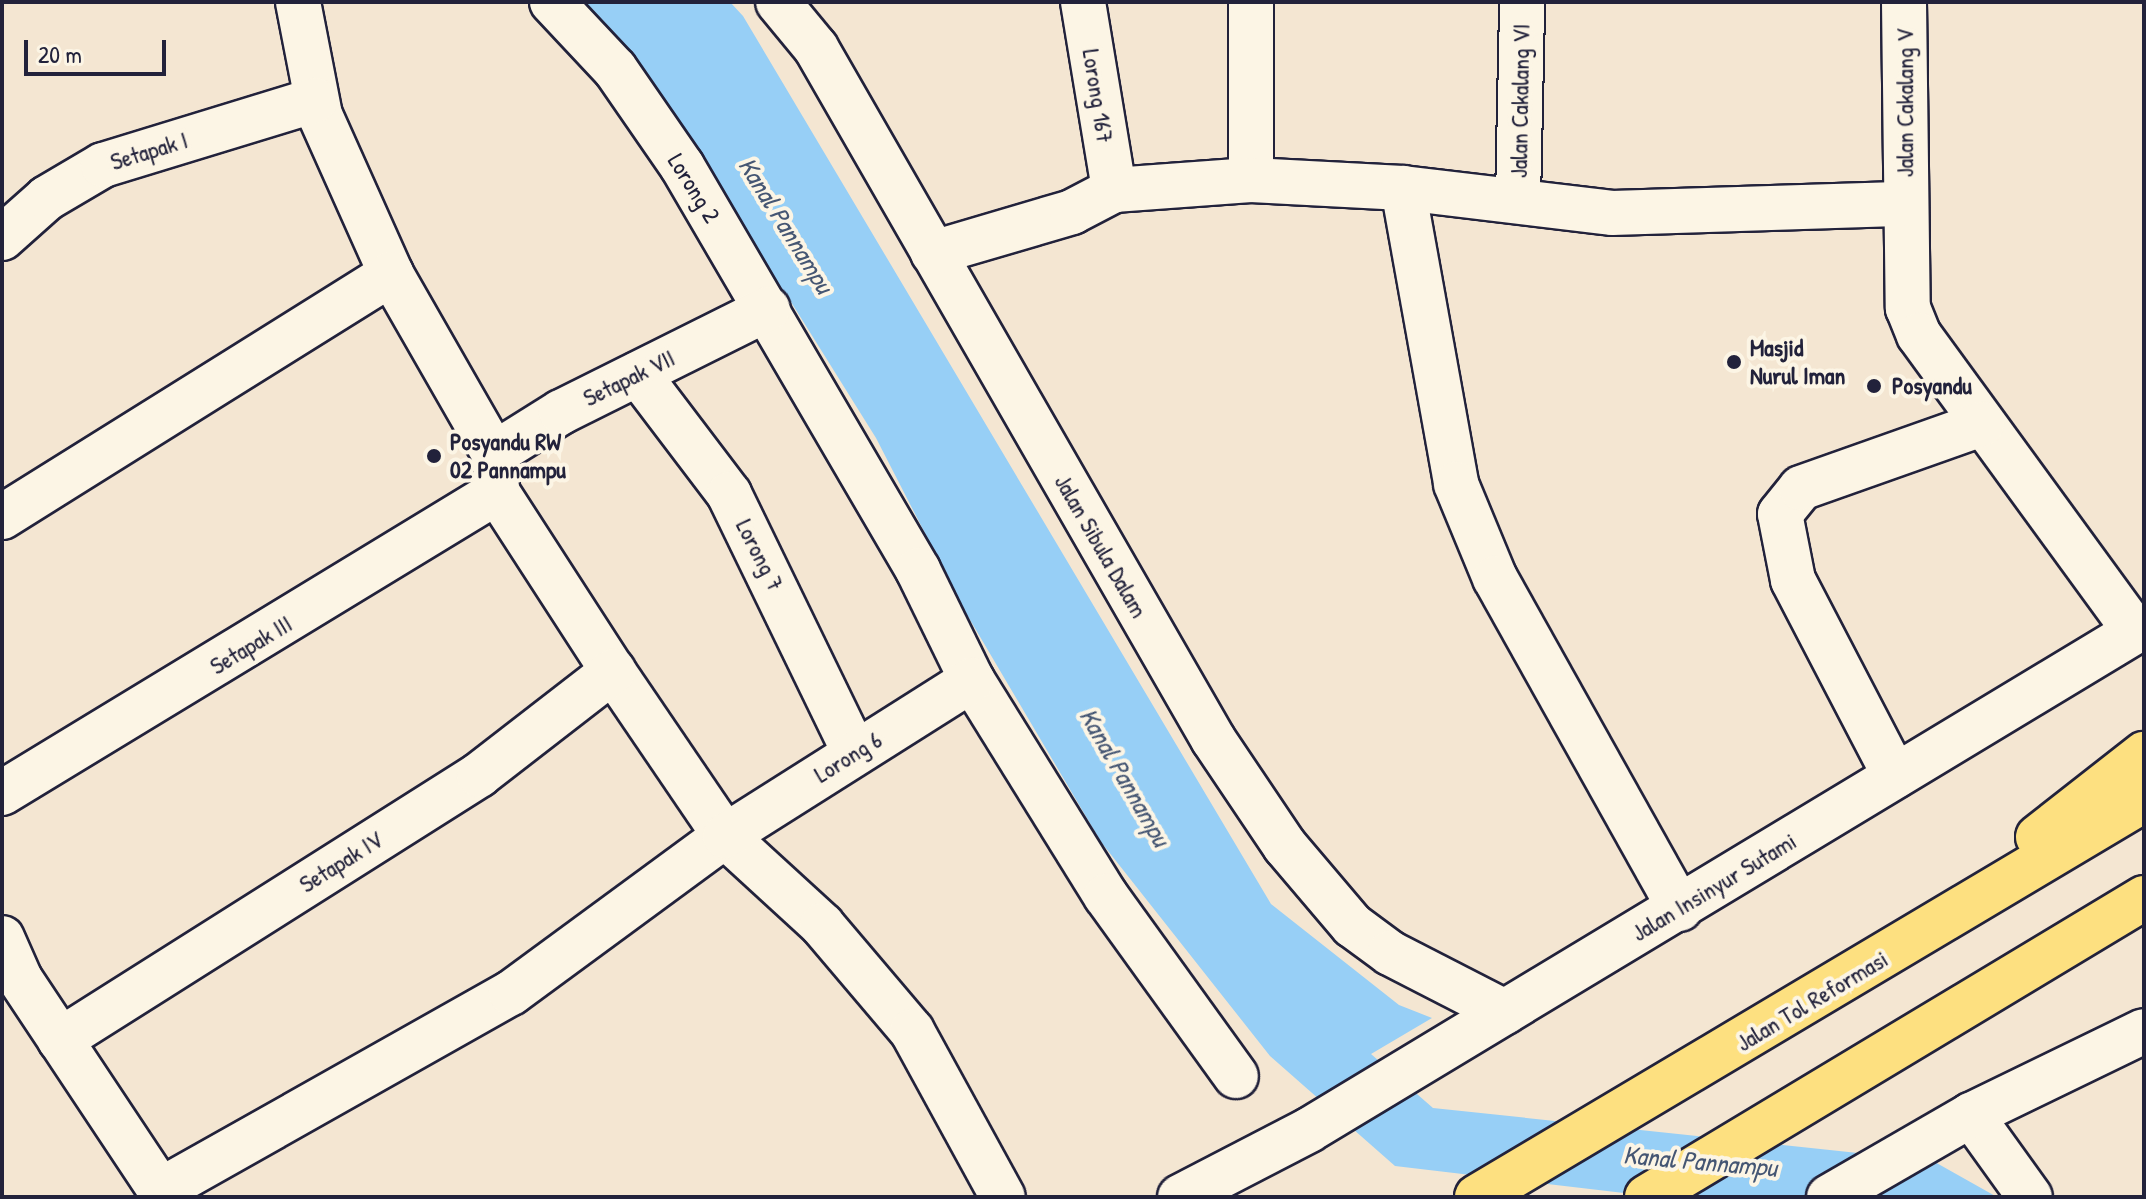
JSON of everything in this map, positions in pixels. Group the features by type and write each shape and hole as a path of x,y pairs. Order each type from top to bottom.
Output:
{"highway":[{"path":"1879,961 2144,754"},
{"name":"Jalan Tol Reformasi","path":"1488,1191 1818,998 2144,800"},
{"path":"1905,1047 2144,898"},
{"path":"1647,1197 1866,1067 2144,928"}],"street":[{"path":"298,2 315,100 391,274 496,473 613,671 725,836 822,925 912,1031 1003,1197"},
{"name":"Lorong 2","path":"552,2 615,69 768,309 972,680 1106,896 1236,1076"},
{"name":"Jalan Sibula Dalam","path":"778,2 816,48 1213,739 1285,846 1352,925 1390,953 1494,1018"},
{"name":"Lorong 167","path":"1083,2 1114,190"},
{"path":"1251,2 1251,180"},
{"name":"Jalan Cakalang VI","path":"1518,200 1522,2"},
{"name":"Jalan Cakalang V","path":"1904,2 1908,308 1982,424 2140,629"},
{"name":"Setapak I","path":"2,238 47,198 103,165 315,100"},
{"path":"933,253 1072,212 1114,190 1251,180 1403,188 1612,213 1906,204"},
{"path":"1403,188 1456,484 1495,578 1680,909"},
{"path":"2,517 391,274"},
{"name":"Setapak VII","path":"496,473 638,374 768,309"},
{"name":"Lorong 7","path":"638,374 729,494 854,752"},
{"path":"1895,776 1793,580 1780,514 1801,488 1982,424"},
{"name":"Setapak III","path":"2,793 496,473"},
{"name":"Jalan Insinyur Sutami","path":"1180,1197 1296,1137 1680,909 2140,629"},
{"name":"Setapak IV","path":"60,1040 479,775 613,671"},
{"name":"Lorong 6","path":"163,1194 511,993 725,836 972,680"},
{"path":"2,938 60,1040 163,1194"},
{"path":"1829,1197 1931,1136 2144,1031"},
{"path":"1971,1115 2030,1197"}],"water":[{"name":"Kanal Pannampu","path":"569,2 730,2 743,16 1271,904 1399,1005 1432,1018 1371,1054 1433,1108 1933,1161 1997,1197 1658,1197 1395,1166 1270,1056 1101,842 966,613 876,438 791,302 693,156"}],"place":[{"name":"Masjid Nurul Iman","path":"1734,362"},
{"name":"Posyandu","path":"1874,386"},
{"name":"Posyandu RW 02 Pannampu","path":"434,456"}]}
